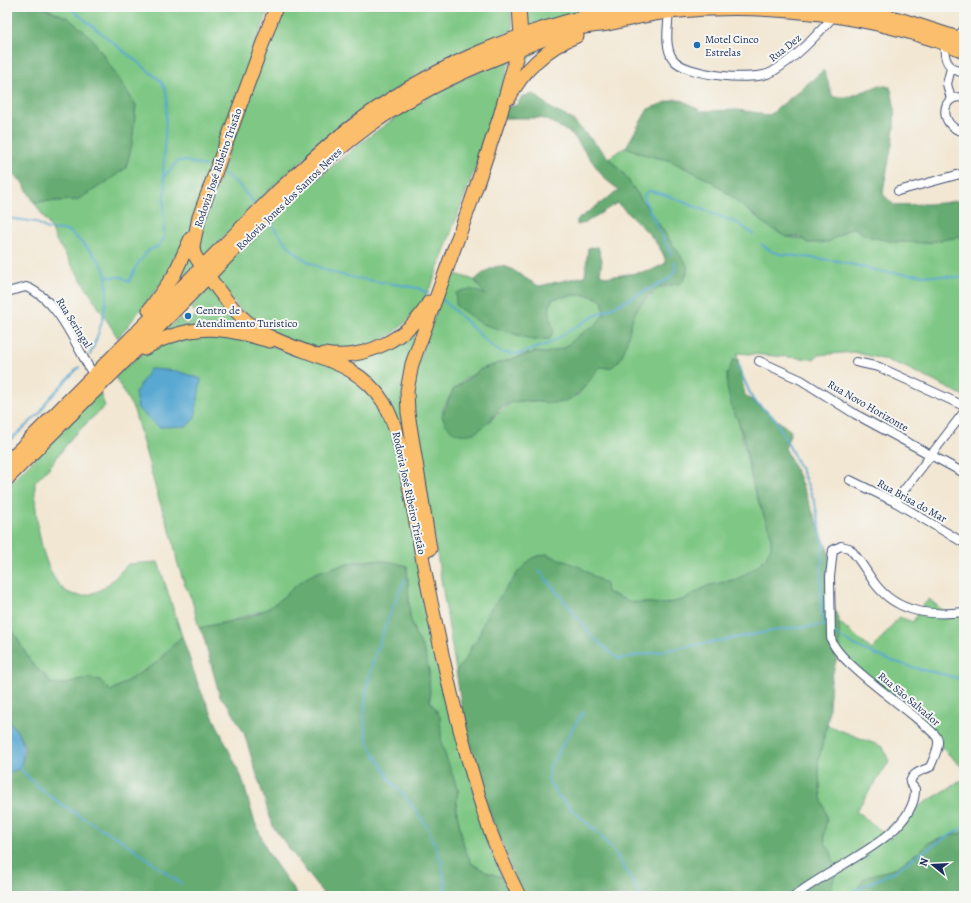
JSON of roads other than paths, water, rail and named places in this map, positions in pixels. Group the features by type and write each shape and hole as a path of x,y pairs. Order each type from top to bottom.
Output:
{"main road":[{"name":"Rodovia José Ribeiro Tristão","path":"276,7 199,217 193,246 194,254 238,313 250,324 295,348 351,370 369,384 384,402 402,450 439,637 462,732 486,818 519,896"},
{"name":"Rodovia José Ribeiro Tristão","path":"439,637 433,565 413,448 408,413 407,391 412,364 500,116 521,36 519,7"},
{"name":"Rodovia Jones dos Santos Neves","path":"7,479 126,360 206,272 317,155 365,117 440,71 521,36 604,12 631,7"},
{"name":"Rodovia Jones dos Santos Neves","path":"846,7 899,19 957,38 964,51"},
{"name":"Rodovia Jones dos Santos Neves","path":"7,462 121,348 310,176 370,126 427,89 478,65 574,29 669,11 739,8 805,12 957,38"},
{"path":"500,116 512,92 530,68 541,57 560,43 606,24"},
{"path":"121,348 174,275 182,260 199,217"},
{"path":"126,360 166,338 194,331 212,330 222,330 295,348 333,355 350,354 372,349 393,339 411,326 424,311 448,264"}],"street":[{"name":"Rua Dez","path":"669,11 669,50 672,59 680,66 721,75 745,77 760,76 771,72 788,61 815,38 833,16"},
{"path":"957,38 944,55 946,63 951,68 964,73"},
{"path":"951,68 947,84 951,99 946,109 946,117 953,127 964,131"},
{"path":"951,99 955,97 964,98"},
{"path":"898,191 964,173"},
{"name":"Rua Seringal","path":"7,292 26,287 43,296 60,318 94,376"},
{"name":"Rua Novo Horizonte","path":"759,361 801,380 855,414 964,473"},
{"path":"856,362 879,368 964,406"},
{"path":"895,502 964,412"},
{"name":"Rua Brisa do Mar","path":"850,480 895,502 964,542"},
{"name":"Rua São Salvador","path":"795,896 811,883 875,845 904,820 914,795 915,789 910,783 912,777 917,772 930,767 938,742 937,737 925,725 872,683 837,652 832,644 830,577 832,553 836,548 841,546 849,548 876,586 886,596 901,606 922,612 964,612"}],"water":[{"path":"150,369 177,371 201,379 195,418 187,426 159,427 138,409 135,393"},
{"path":"7,719 20,736 23,753 20,768 7,774"}],"waterway":[{"path":"69,7 161,81 165,88 167,98 163,175 166,188 164,194 164,239 157,247 149,250 137,265 129,282 122,277 106,277"},
{"path":"163,178 178,161 185,161 205,166"},
{"path":"224,174 237,183 257,206"},
{"path":"671,255 645,201 644,195 649,191 663,194 739,224 753,234"},
{"path":"7,218 36,222 47,229 70,232 90,250 100,262 105,272 107,296 102,321 90,355"},
{"path":"269,222 293,250 320,268 352,277 417,288 428,293"},
{"path":"761,244 771,251 780,254 838,261 883,272 964,278"},
{"path":"442,299 500,352 512,354 521,353 548,344 589,319 669,279 675,271 675,262"},
{"path":"738,366 753,400 775,418 802,472 815,503 823,543 821,613 825,625 829,629"},
{"path":"7,443 40,413 47,401 79,367"},
{"path":"539,570 594,638 618,659 784,629 825,625"},
{"path":"405,579 389,616 374,659 368,682 365,703 365,724 368,742 372,750 391,781 409,802 427,828 437,850 444,873 445,896"},
{"path":"834,633 854,645 886,659 964,681"},
{"path":"583,712 551,764 548,779 558,795 608,844 623,865 641,896"},
{"path":"19,767 42,790 68,809 124,842 181,884"},
{"path":"843,896 897,870 919,854 964,827"}],"place":[{"name":"Motel Cinco Estrelas","path":"697,45"},
{"name":"Centro de Atendimento Turistico","path":"188,316"}]}
